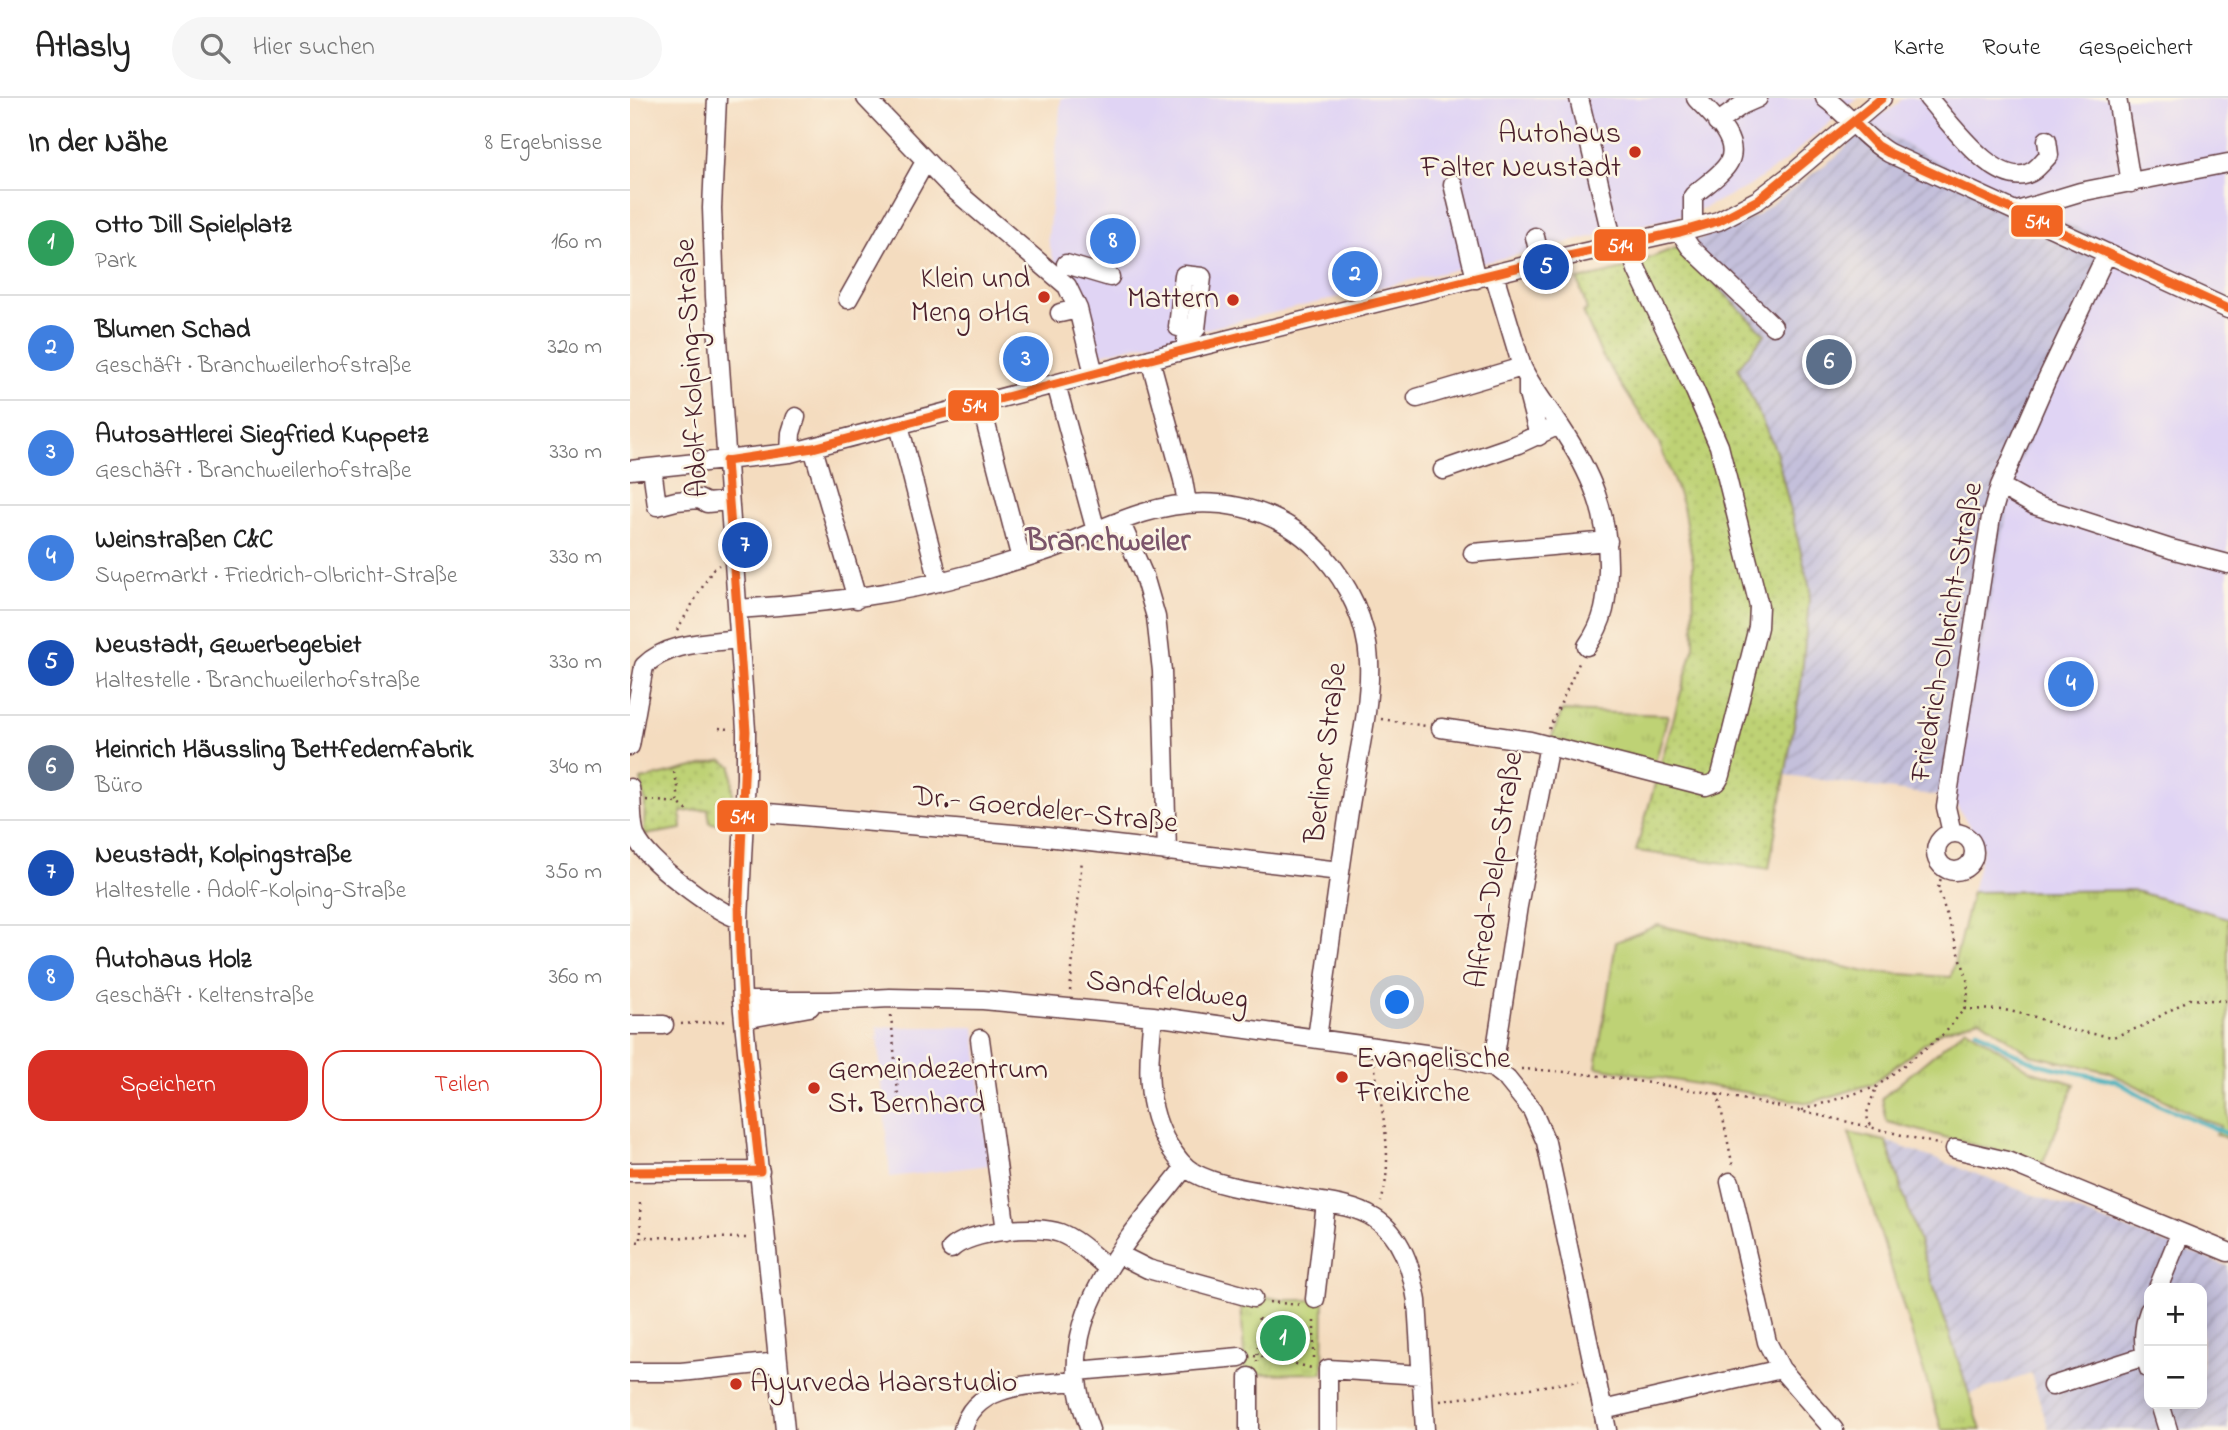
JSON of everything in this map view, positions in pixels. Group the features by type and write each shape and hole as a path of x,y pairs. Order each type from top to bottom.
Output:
{"street":[{"name":"Adolf-Kolping-Straße","path":"717,98 712,238 728,501 746,730 739,919 743,1010 785,1430"},
{"path":"866,98 952,188 1068,286 1069,311 1094,374"},
{"path":"1547,745 1706,786 1717,782 1721,775 1760,615 1719,446 1637,270 1621,245 1579,98"},
{"path":"1696,98 1727,134 1733,150 1728,164 1693,195 1687,230 1690,247 1773,326"},
{"path":"1717,123 1742,105 1758,98"},
{"path":"1825,98 1877,146 1889,153 2228,309"},
{"path":"630,470 726,461 813,448 1185,350 1285,320 1687,230 1718,220 1758,200 1882,98"},
{"path":"1928,98 1986,163 2012,175 2032,172 2049,155 2047,140"},
{"path":"2117,98 2131,183"},
{"path":"848,299 902,216 925,162"},
{"path":"2017,211 2080,192 2228,163"},
{"path":"1453,184 1476,279"},
{"path":"1535,237 1541,262"},
{"name":"Friedrich-Olbricht-Straße","path":"1952,833 1946,807 1992,517 2000,486 2107,253"},
{"path":"1066,264 1110,277"},
{"path":"1494,274 1525,374 1539,436"},
{"path":"1185,350 1188,328"},
{"path":"1150,359 1183,480 1186,503"},
{"path":"1417,398 1525,374"},
{"path":"1525,374 1577,453 1592,483 1604,519 1608,541 1606,600 1599,629 1587,646"},
{"path":"1056,384 1096,531"},
{"path":"981,405 1021,559"},
{"path":"790,453 791,433 796,417"},
{"path":"899,425 939,582"},
{"path":"1443,470 1539,436 1559,425"},
{"path":"813,448 857,599"},
{"path":"652,468 656,506 699,499 707,503 728,501"},
{"path":"2000,486 2071,524 2228,565"},
{"name":"Berliner Straße","path":"737,609 857,599 939,582 1021,559 1120,521 1186,503 1229,504 1262,513 1309,541 1332,565 1353,599 1365,637 1369,675 1317,1038"},
{"path":"1120,521 1144,576 1156,617 1162,671 1167,852"},
{"path":"1473,553 1608,541"},
{"path":"630,746 637,665 671,649 739,639"},
{"name":"Alfred-Delp-Straße","path":"1441,728 1547,745 1493,1068"},
{"path":"631,794 636,837 642,846 683,884 718,910 739,919"},
{"name":"Dr.- Goerdeler-Straße","path":"744,811 1084,841 1340,871"},
{"path":"1952,833 1965,835 1970,839 1980,857 1956,872 1944,869 1936,851 1941,839 1952,833"},
{"name":"Sandfeldweg","path":"743,1010 890,998 983,1000 1153,1016 1461,1059 1493,1068"},
{"path":"1153,1016 1149,1060 1153,1111 1163,1136 1185,1167 1203,1177 1234,1186 1362,1212 1374,1218 1404,1252 1411,1273 1418,1318 1425,1430"},
{"path":"630,1025 664,1025"},
{"path":"980,1039 1006,1231"},
{"path":"1493,1068 1507,1079 1525,1100 1541,1127 1546,1142 1606,1430"},
{"path":"1955,1149 2007,1161 2228,1252"},
{"path":"1090,1430 1077,1376 1083,1326 1094,1296 1113,1261 1185,1167"},
{"path":"630,1172 760,1171"},
{"path":"1730,1182 1767,1342 1781,1369 1834,1430"},
{"path":"1315,1302 1326,1203"},
{"path":"951,1250 971,1237 1006,1231 1045,1229 1069,1237 1113,1261 1257,1299"},
{"path":"2160,1283 2180,1234"},
{"path":"963,1430 971,1410 979,1401 1017,1387 1077,1376 1249,1356"},
{"path":"630,1371 681,1372 778,1362"},
{"path":"2052,1386 2144,1364"},
{"path":"1328,1430 1328,1368 1421,1375"},
{"path":"1603,1410 1781,1369"},
{"path":"1249,1377 1249,1430"},
{"path":"2162,1409 2168,1430"}],"path":[{"path":"671,649 674,636 713,569 733,554"},
{"path":"1547,745 1551,723 1587,646"},
{"path":"1364,717 1441,728"},
{"path":"674,772 678,803"},
{"path":"631,794 678,803 688,811"},
{"path":"1068,1008 1084,841"},
{"path":"1802,1110 1876,1087 1945,1033 1964,1009 1968,993 1967,978 1938,888 1944,869"},
{"path":"890,998 899,1106"},
{"path":"1964,1009 2005,1010 2035,1017 2069,1030 2113,1037 2143,1026 2190,999 2228,1001"},
{"path":"664,1025 743,1010"},
{"path":"1373,1046 1388,1170 1382,1200 1374,1218"},
{"path":"1521,1069 1585,1072 1718,1094 1802,1110 1955,1149"},
{"path":"1874,1127 1868,1122 1867,1113 1876,1087"},
{"path":"1718,1094 1737,1181 1730,1182"},
{"path":"630,1241 641,1242 640,1203"},
{"path":"641,1237 767,1238"},
{"path":"1249,1356 1314,1369 1315,1302 1282,1304 1257,1299 1249,1356 1255,1368 1249,1377"},
{"path":"1423,1404 1597,1378"}],"shaded area":[{"path":"1061,98 1858,98 1784,162 1748,187 1703,208 1679,216 1101,354 1082,291 1076,281 1054,261 1048,239"},
{"path":"1902,98 2228,98 2228,918 2132,890 1972,892 1983,848 1952,798 2016,469 2119,246 2017,202 1911,148 1869,122 1896,106"},
{"path":"1869,122 1911,148 2017,202 2120,246 2016,469 1952,798 1785,775 1801,684 1810,589 1776,451 1738,368 1764,334 1678,247 1756,216 1838,155"},
{"path":"877,1027 975,1027 989,1165 890,1177"},
{"path":"1886,1141 2228,1266 2228,1430 2049,1430 2031,1374 1969,1394"}],"green space":[{"path":"1678,247 1765,334 1738,368 1776,451 1810,589 1801,684 1769,869 1636,851 1694,646 1693,563 1683,506 1659,443 1601,354 1583,312 1587,310 1578,280 1644,264 1644,260"},
{"path":"1562,711 1668,715 1654,767 1551,739"},
{"path":"722,760 732,766 734,825 710,823 708,809 681,812 682,829 644,835 645,800 641,780"},
{"path":"2132,890 2228,918 2228,1139 2216,1134 2221,1126 2109,1072 2031,1055 1980,1019 1941,1031 1872,1084 1809,1103 1596,1067 1616,942 1658,925 1866,972 1951,977 1972,892"},
{"path":"1966,1028 2032,1071 2075,1084 2043,1163 1887,1122 1882,1098"},
{"path":"1849,1133 1886,1141 1981,1430 1942,1430"},
{"path":"1261,1296 1284,1300 1324,1300 1323,1373 1245,1374 1241,1301"}],"waterway":[{"path":"1977,1030 2008,1050 2038,1064 2116,1081 2153,1102 2228,1134"}],"transit line":[{"name":"514","path":"726,461 813,448 1185,350 1718,221 1758,200 1882,98"},
{"name":"514","path":"1854,122 1877,146 1889,153 2228,309"},
{"name":"514","path":"726,461 746,731 739,898 740,953 746,1047 760,1171"},
{"name":"514","path":"630,1172 760,1171"}],"place":[{"name":"Autohaus Falter Neustadt","path":"1635,152"},
{"name":"Autohaus Holz","path":"1113,241"},
{"name":"Neustadt, Gewerbegebiet","path":"1546,267"},
{"name":"Blumen Schad","path":"1355,274"},
{"name":"Klein und Meng oHG","path":"1044,297"},
{"name":"Mattern","path":"1233,300"},
{"name":"Autosattlerei Siegfried Kuppetz","path":"1026,359"},
{"name":"Heinrich Häussling Bettfedernfabrik","path":"1829,362"},
{"name":"Neustadt, Kolpingstraße","path":"745,545"},
{"name":"Weinstraßen C&C","path":"2071,684"},
{"name":"Evangelische Freikirche","path":"1342,1077"},
{"name":"Gemeindezentrum St. Bernhard","path":"814,1088"},
{"name":"Otto Dill Spielplatz","path":"1283,1338"},
{"name":"Ayurveda Haarstudio","path":"736,1384"}],"district":[{"name":"Branchweiler","path":"1108,542"}]}
